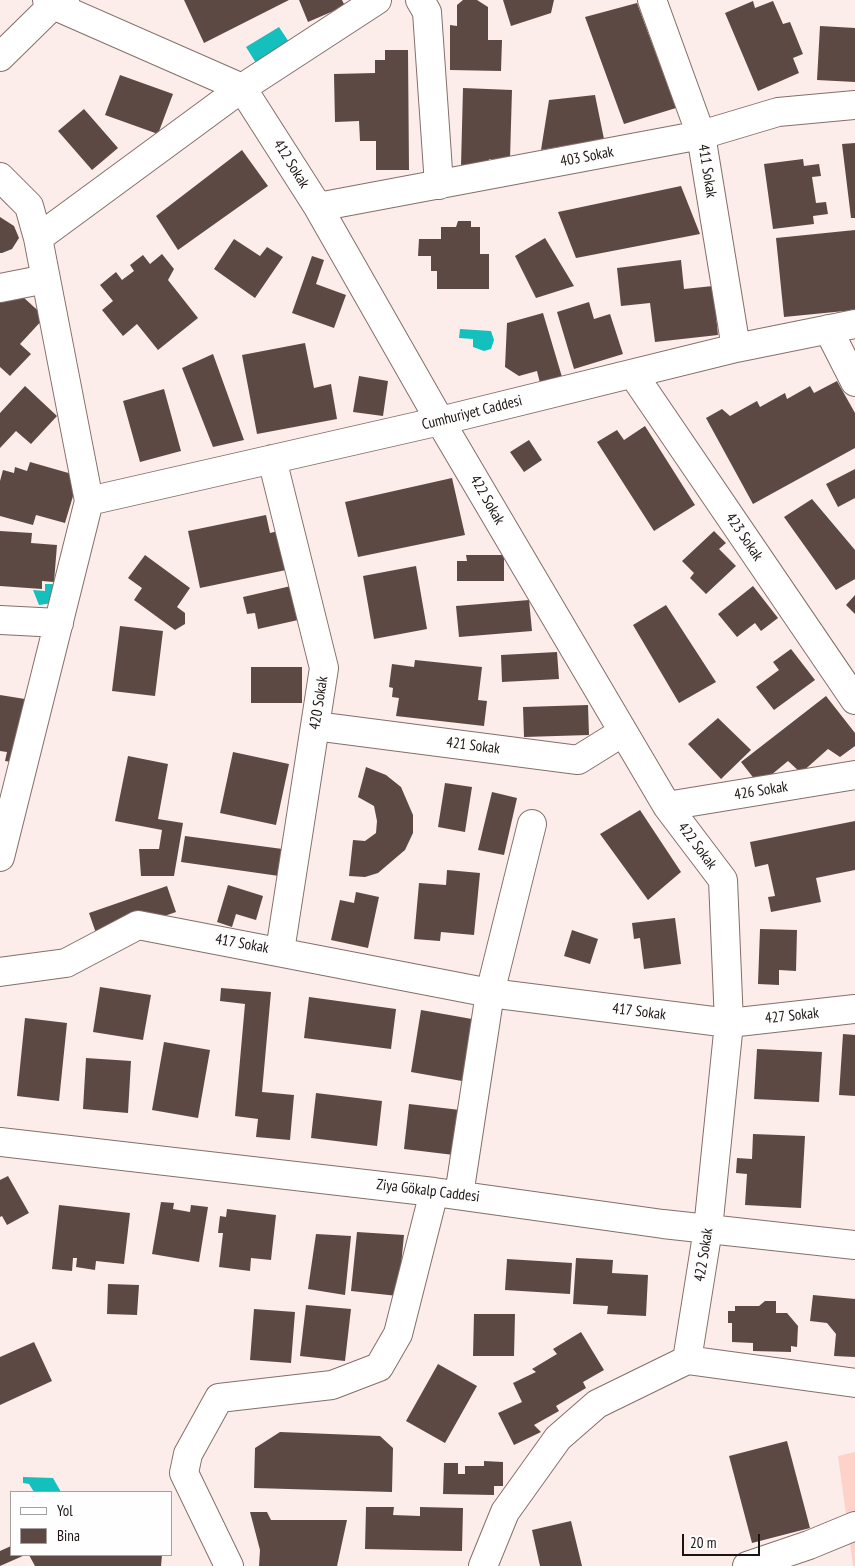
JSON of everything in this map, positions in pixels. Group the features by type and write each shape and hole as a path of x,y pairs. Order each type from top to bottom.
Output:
{"street":[{"path":"38,238 242,88 378,0"},
{"path":"420,0 427,12 439,185"},
{"name":"411 Sokak","path":"652,0 701,136 736,348"},
{"path":"0,57 55,2 242,88"},
{"name":"412 Sokak","path":"242,88 318,207 440,421"},
{"name":"403 Sokak","path":"318,207 701,136 778,112 855,104"},
{"path":"0,177 29,206 38,238 89,501 0,857"},
{"path":"0,288 46,279"},
{"name":"Cumhuriyet Caddesi","path":"89,501 440,421 736,348 855,324"},
{"path":"828,329 855,382"},
{"name":"423 Sokak","path":"633,374 852,689"},
{"name":"422 Sokak","path":"440,421 667,806 723,880 729,1023 708,1228 687,1360"},
{"name":"420 Sokak","path":"272,459 324,668 280,950"},
{"path":"0,620 58,623"},
{"name":"421 Sokak","path":"315,726 578,760 623,732"},
{"name":"426 Sokak","path":"667,806 855,776"},
{"path":"230,1566 184,1473 188,1454 219,1398 332,1385 379,1367 398,1334 446,1193 490,993 532,824"},
{"name":"417 Sokak","path":"0,972 66,963 138,925 280,950 490,993 729,1023"},
{"name":"427 Sokak","path":"729,1023 855,1009"},
{"name":"Ziya Gökalp Caddesi","path":"0,1142 446,1193 708,1228 855,1245"},
{"path":"483,1566 505,1512 558,1438 597,1404 687,1360 855,1383"},
{"path":"747,1566 809,1545 855,1526"}],"shaded area":[{"path":"855,1452 855,1566 853,1566 838,1456"}],"water":[{"path":"279,27 289,42 256,63 246,47"},
{"path":"460,329 491,331 494,340 491,349 484,351 473,347 473,339 459,338"},
{"path":"56,570 64,570 53,603 39,605 33,590 45,591 45,584 56,584"},
{"path":"23,1477 53,1478 60,1491 33,1491 29,1484 23,1483"}],"building":[{"path":"184,0 289,0 204,43"},
{"path":"299,0 342,0 345,6 308,22"},
{"path":"463,0 477,0 488,7 488,40 502,40 501,71 450,70 450,25 457,26 457,5"},
{"path":"503,0 554,0 551,13 511,26"},
{"path":"753,1 755,8 773,1 783,24 790,22 803,54 793,58 799,73 758,91 725,13"},
{"path":"637,3 676,108 624,124 585,17"},
{"path":"820,26 855,28 855,82 817,80"},
{"path":"385,50 408,50 409,170 376,170 376,141 360,141 359,121 335,122 334,74 375,73 375,60 385,60"},
{"path":"120,75 173,94 158,134 105,115"},
{"path":"463,88 512,90 510,159 489,159 489,167 461,166"},
{"path":"595,95 604,139 541,150 549,100"},
{"path":"84,109 118,148 92,170 58,131"},
{"path":"855,143 855,218 851,218 842,144"},
{"path":"242,150 268,186 178,250 156,216"},
{"path":"803,159 804,166 819,164 821,176 812,177 816,203 826,202 828,214 813,216 814,224 773,229 764,164"},
{"path":"681,186 700,234 576,258 558,212"},
{"path":"0,217 14,226 19,238 12,249 2,253 0,253"},
{"path":"458,221 471,221 471,227 480,227 480,254 489,254 489,289 437,289 437,271 431,271 431,256 418,256 419,239 441,239 441,227 456,227"},
{"path":"855,230 855,310 784,317 776,238"},
{"path":"545,238 574,286 536,298 515,256"},
{"path":"234,239 260,256 267,247 283,257 255,298 214,269"},
{"path":"162,254 174,269 168,280 198,318 158,350 137,324 123,336 102,310 113,301 100,285 116,272 122,280 134,271 130,265 143,255 150,264"},
{"path":"312,256 324,260 316,284 346,295 334,328 292,313"},
{"path":"681,260 684,289 713,286 718,335 655,342 650,303 621,306 617,268"},
{"path":"12,287 45,317 20,344 31,354 10,376 0,367 0,300"},
{"path":"589,302 594,319 610,314 623,354 574,369 557,312"},
{"path":"543,313 562,377 540,383 537,371 519,376 505,367 507,323"},
{"path":"305,343 314,388 331,384 337,419 257,434 242,355"},
{"path":"213,354 244,440 213,447 182,368"},
{"path":"359,376 388,381 383,416 353,412"},
{"path":"837,381 855,413 855,448 753,504 706,418 722,409 730,416 757,401 760,407 785,393 787,399 810,386 814,393"},
{"path":"25,386 57,416 31,444 16,431 0,448 0,413"},
{"path":"164,389 181,451 140,462 123,401"},
{"path":"645,426 695,505 654,531 597,442 617,430 624,440"},
{"path":"529,440 542,460 524,472 510,452"},
{"path":"30,462 79,476 65,523 36,515 33,525 0,516 0,481 3,470 14,473 15,467 27,471"},
{"path":"855,469 855,498 838,507 826,484"},
{"path":"452,478 465,535 358,557 345,502"},
{"path":"812,499 855,550 855,579 836,590 784,517"},
{"path":"266,515 270,533 278,531 286,570 200,588 188,531"},
{"path":"0,531 32,533 31,543 57,545 54,582 42,581 42,589 0,586"},
{"path":"714,531 726,543 719,549 736,566 706,594 690,578 694,573 682,561"},
{"path":"145,555 190,588 177,607 185,613 185,624 175,630 134,600 142,588 128,578"},
{"path":"466,555 504,555 504,581 457,581 457,561 467,561"},
{"path":"416,566 427,629 374,639 363,576"},
{"path":"291,586 298,620 258,629 255,613 247,614 243,597"},
{"path":"753,586 778,618 761,631 755,623 737,637 718,614"},
{"path":"855,595 855,614 846,605"},
{"path":"529,600 532,631 459,637 456,606"},
{"path":"666,605 716,682 679,703 633,625"},
{"path":"120,626 163,631 155,696 112,691"},
{"path":"791,649 815,680 774,710 756,687 779,670 773,662"},
{"path":"557,652 559,679 502,682 501,655"},
{"path":"415,660 482,667 478,700 487,701 484,726 396,716 399,698 392,697 393,688 389,687 392,664 414,667"},
{"path":"251,667 302,667 302,703 251,703"},
{"path":"0,695 25,699 18,737 18,763 5,761 7,752 0,751"},
{"path":"826,696 855,733 855,746 840,757 828,749 801,773 788,761 759,785 741,762"},
{"path":"588,705 589,735 524,737 523,707"},
{"path":"718,718 751,750 721,779 688,744"},
{"path":"233,752 289,764 276,825 220,813"},
{"path":"128,756 168,764 158,819 183,823 174,876 141,876 139,849 159,849 162,830 115,821"},
{"path":"366,767 386,775 401,787 413,815 413,833 405,850 378,873 365,877 349,876 353,840 365,841 376,833 377,821 374,806 358,797"},
{"path":"445,783 472,787 465,832 438,827"},
{"path":"492,792 517,798 504,855 478,850"},
{"path":"640,810 681,872 648,900 600,834"},
{"path":"855,821 855,870 816,878 821,902 771,912 768,897 775,896 768,864 755,867 750,842"},
{"path":"185,836 290,850 286,877 181,862"},
{"path":"447,870 480,873 474,935 441,932 440,941 414,939 419,883 446,885"},
{"path":"228,885 263,896 256,920 236,914 232,927 217,922"},
{"path":"167,886 176,912 98,939 89,913"},
{"path":"356,892 379,897 368,948 331,940 340,900 354,903"},
{"path":"675,918 681,964 644,969 640,938 634,939 632,923"},
{"path":"760,929 797,930 796,971 779,970 779,985 758,984"},
{"path":"572,930 598,939 590,964 564,956"},
{"path":"100,987 151,995 143,1040 93,1032"},
{"path":"221,988 271,992 262,1092 294,1095 290,1140 256,1137 258,1119 235,1116 245,1004 220,1001"},
{"path":"309,997 396,1009 391,1049 304,1038"},
{"path":"421,1010 472,1019 462,1081 411,1072"},
{"path":"25,1018 67,1023 59,1101 17,1096"},
{"path":"843,1034 855,1035 855,1096 839,1095"},
{"path":"164,1042 210,1050 198,1118 152,1110"},
{"path":"757,1049 822,1052 819,1102 754,1099"},
{"path":"86,1058 131,1061 128,1113 83,1109"},
{"path":"316,1093 382,1101 377,1146 311,1138"},
{"path":"409,1104 460,1110 454,1155 404,1149"},
{"path":"753,1134 805,1136 801,1208 745,1205 747,1174 736,1173 737,1158 752,1159"},
{"path":"8,1176 29,1213 7,1225 2,1216 0,1217 0,1180"},
{"path":"161,1202 174,1203 173,1209 190,1212 191,1205 208,1207 199,1262 152,1254"},
{"path":"59,1205 130,1213 124,1264 96,1261 95,1270 76,1267 77,1258 73,1258 72,1271 52,1269"},
{"path":"227,1209 276,1215 271,1260 251,1258 250,1271 219,1267 223,1233 218,1233 220,1216 226,1217"},
{"path":"357,1232 404,1235 398,1296 351,1291"},
{"path":"316,1234 351,1236 345,1295 308,1289"},
{"path":"576,1258 613,1260 612,1273 648,1275 646,1316 607,1314 608,1306 573,1304"},
{"path":"507,1259 572,1263 570,1294 505,1290"},
{"path":"108,1284 139,1285 137,1315 107,1314"},
{"path":"813,1295 855,1299 855,1357 834,1356 836,1334 827,1323 810,1321"},
{"path":"765,1301 776,1301 776,1313 787,1313 798,1326 797,1347 791,1346 791,1352 753,1351 753,1343 732,1342 732,1323 728,1323 728,1311 735,1311 735,1306 759,1306"},
{"path":"306,1305 351,1309 345,1361 300,1356"},
{"path":"254,1309 295,1312 291,1363 250,1360"},
{"path":"474,1314 515,1314 514,1356 473,1356"},
{"path":"581,1332 604,1370 583,1382 586,1388 556,1406 559,1411 534,1425 541,1432 514,1445 498,1413 522,1402 513,1383 536,1372 532,1369 557,1354 553,1349"},
{"path":"34,1342 52,1381 0,1405 0,1357"},
{"path":"438,1364 477,1386 445,1443 406,1421"},
{"path":"280,1432 380,1436 393,1448 392,1492 254,1488 255,1448"},
{"path":"787,1441 810,1528 752,1543 729,1456"},
{"path":"484,1461 503,1462 503,1486 494,1486 494,1495 443,1494 444,1463 458,1463 458,1474 465,1474 465,1466 484,1466"},
{"path":"366,1507 394,1507 393,1515 420,1516 420,1507 463,1508 462,1551 365,1549"},
{"path":"250,1512 267,1512 271,1520 347,1520 337,1566 259,1566 260,1550"},
{"path":"571,1521 582,1566 540,1566 532,1530"},
{"path":"10,1546 10,1556 23,1556 0,1566 0,1551"},
{"path":"30,1556 162,1556 161,1566 35,1566"}]}
